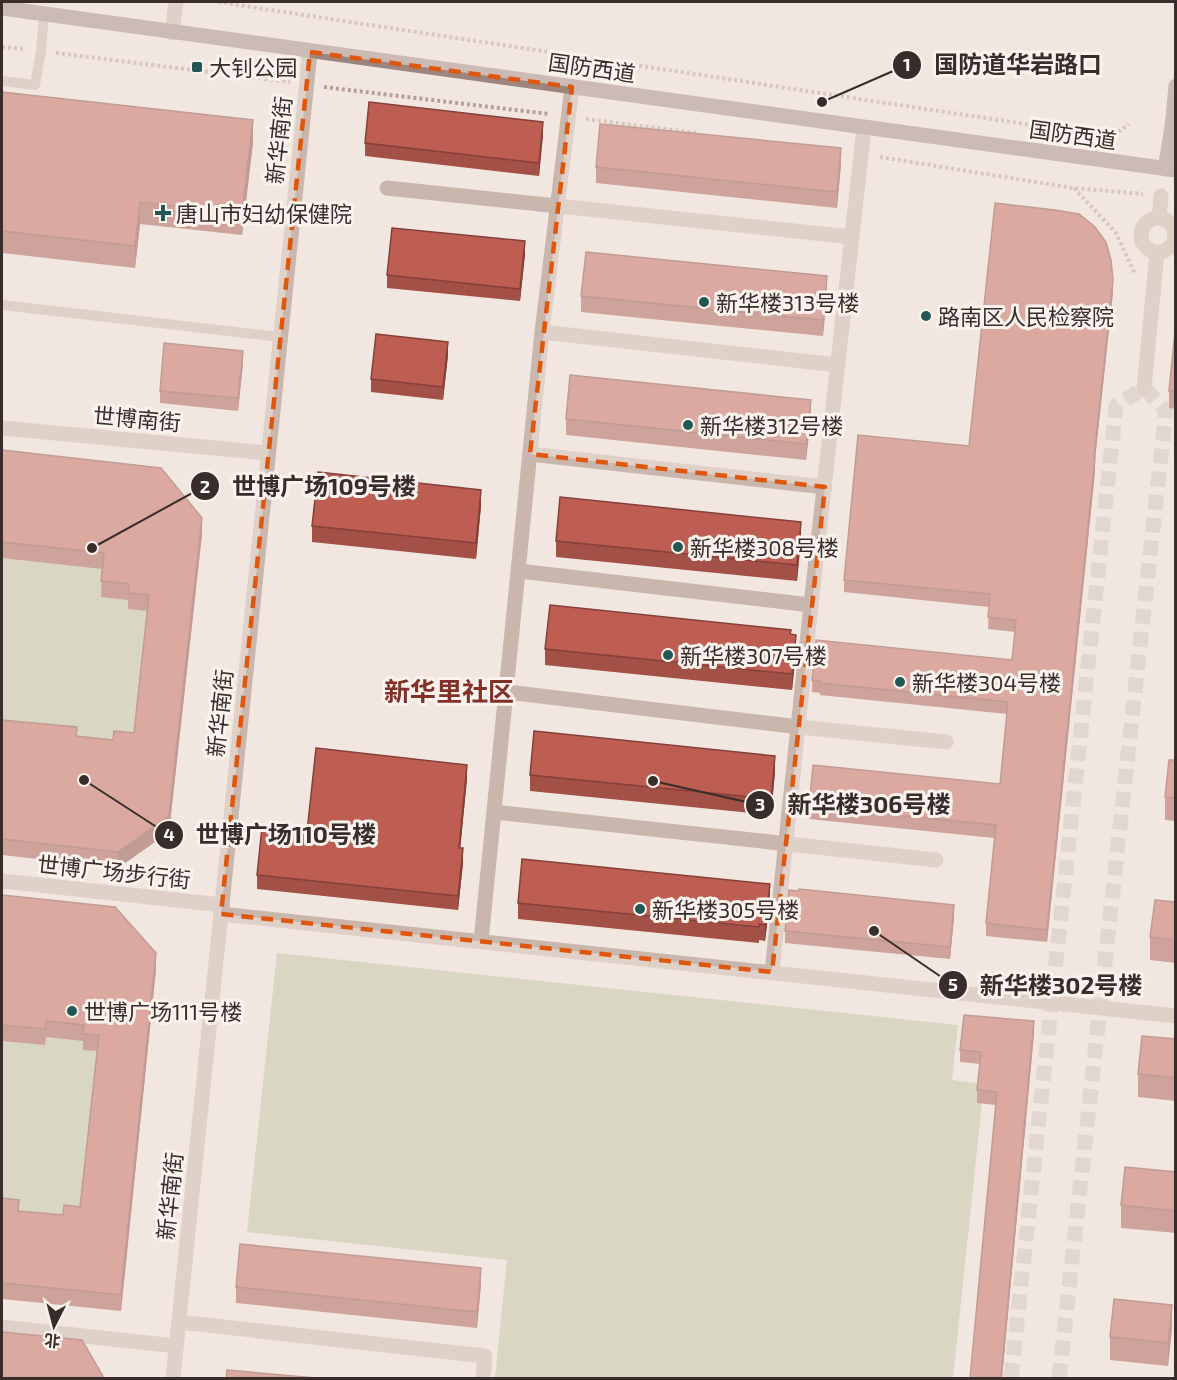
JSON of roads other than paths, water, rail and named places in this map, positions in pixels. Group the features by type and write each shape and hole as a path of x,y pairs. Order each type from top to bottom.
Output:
{"street":[{"path":"172,33 176,2"},
{"name":"国防西道","path":"2,9 1170,169"},
{"name":"新华南街","path":"173,1378 310,52"},
{"path":"1170,169 1176,86"},
{"path":"481,941 542,332 572,87"},
{"path":"772,972 864,128"},
{"path":"387,188 852,237"},
{"path":"1159,218 1161,196"},
{"path":"1159,218 1174,228 1175,240 1168,249 1157,253 1143,245 1140,234 1144,224 1159,218"},
{"path":"1143,388 1157,253"},
{"path":"542,332 838,366"},
{"name":"世博南街","path":"2,428 268,453"},
{"path":"530,453 825,487"},
{"path":"519,571 811,605"},
{"path":"507,692 946,742"},
{"path":"494,812 936,860"},
{"name":"世博广场步行街","path":"2,881 481,941 1176,1016"},
{"path":"178,1322 485,1356 483,1378"},
{"path":"2,1328 176,1346"}],"lane":[{"path":"2,81 35,85 44,15"},
{"path":"2,305 280,337"}],"tunnel":[{"path":"1011,1378 1116,406 1144,388 1166,411 1059,1378"}],"place":[{"name":"大钊公园","path":"197,67"},
{"name":"国防道华岩路口","path":"822,102"},
{"name":"唐山市妇幼保健院","path":"163,213"},
{"name":"新华楼313号楼","path":"704,302"},
{"name":"路南区人民检察院","path":"926,316"},
{"name":"新华楼312号楼","path":"688,425"},
{"name":"新华楼308号楼","path":"678,547"},
{"name":"世博广场109号楼","path":"92,548"},
{"name":"新华楼307号楼","path":"668,655"},
{"name":"新华楼304号楼","path":"900,682"},
{"name":"世博广场110号楼","path":"84,780"},
{"name":"新华楼306号楼","path":"653,781"},
{"name":"新华楼305号楼","path":"640,909"},
{"name":"新华楼302号楼","path":"874,931"},
{"name":"世博广场111号楼","path":"72,1011"}],"district":[{"name":"新华里社区","path":"449,690"}]}
